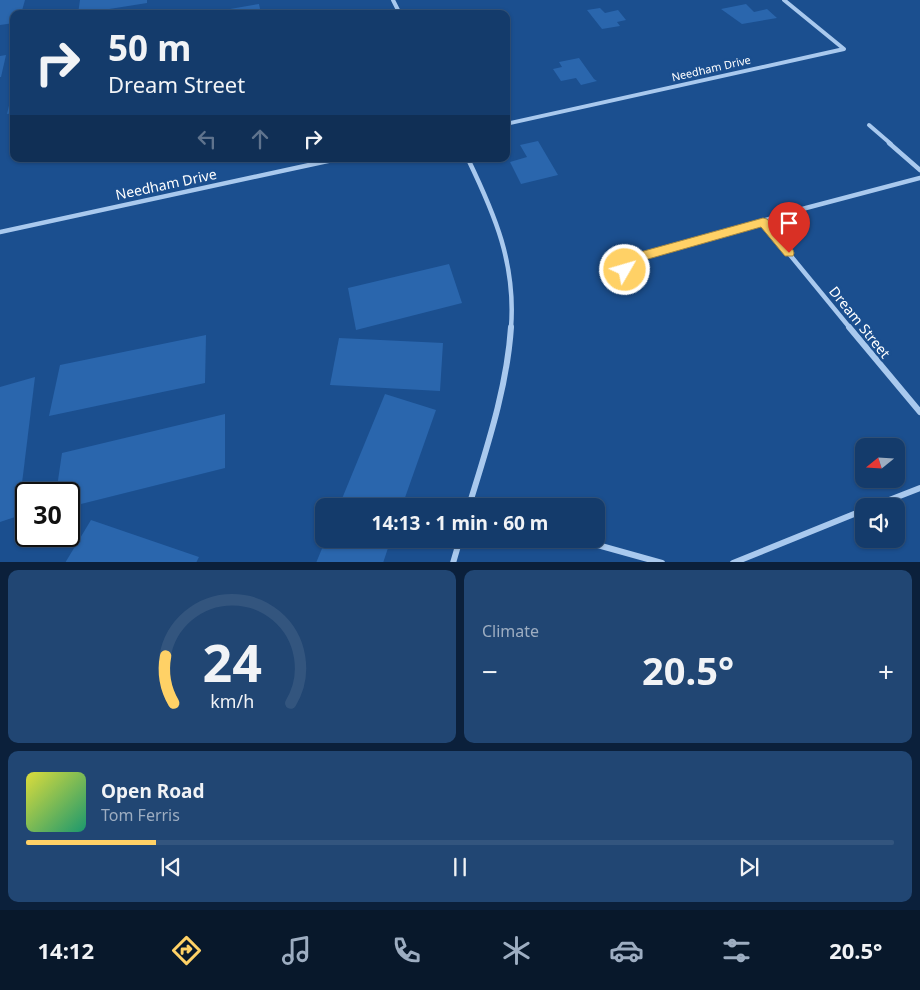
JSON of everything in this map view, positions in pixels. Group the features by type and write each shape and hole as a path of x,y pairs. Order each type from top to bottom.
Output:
{"street":[{"name":"Needham Drive","path":"510,123 844,49 784,0"},
{"path":"869,124 920,170"},
{"name":"Needham Drive","path":"0,232 323,162"},
{"path":"469,162 497,222 505,250 512,298 510,348 503,392 471,498"},
{"path":"614,283 637,258 806,208 920,178"},
{"name":"Dream Street","path":"763,222 920,412"},
{"path":"894,498 920,488"},
{"path":"733,562 855,514"},
{"path":"605,547 662,562"},
{"path":"453,562 457,548"}],"building":[{"path":"0,0 25,0 22,10 10,10 10,24 0,25"},
{"path":"80,0 147,0 147,3 103,10 79,10"},
{"path":"259,4 260,10 224,10"},
{"path":"746,4 754,12 767,9 777,18 742,24 721,9"},
{"path":"600,8 605,13 618,10 626,20 617,22 620,26 602,29 587,10"},
{"path":"6,55 1,77 0,77 0,56"},
{"path":"579,58 597,81 581,85 576,78 561,81 553,69 562,67 559,62"},
{"path":"10,102 10,114 7,114"},
{"path":"538,141 558,175 521,184 510,162 527,157 520,145"},
{"path":"449,264 462,303 356,330 348,288"},
{"path":"206,335 205,383 49,416 60,365"},
{"path":"339,338 443,343 440,391 330,385"},
{"path":"35,377 22,482 15,482 15,517 0,522 0,387"},
{"path":"385,394 436,410 405,498 342,498"},
{"path":"225,414 225,468 80,504 80,482 58,482 62,453"},
{"path":"91,520 199,557 196,562 66,562 75,547 80,547 80,538"},
{"path":"322,548 388,548 383,562 316,562"}],"route":[{"path":"625,270 637,258 763,222 789,253"}]}
